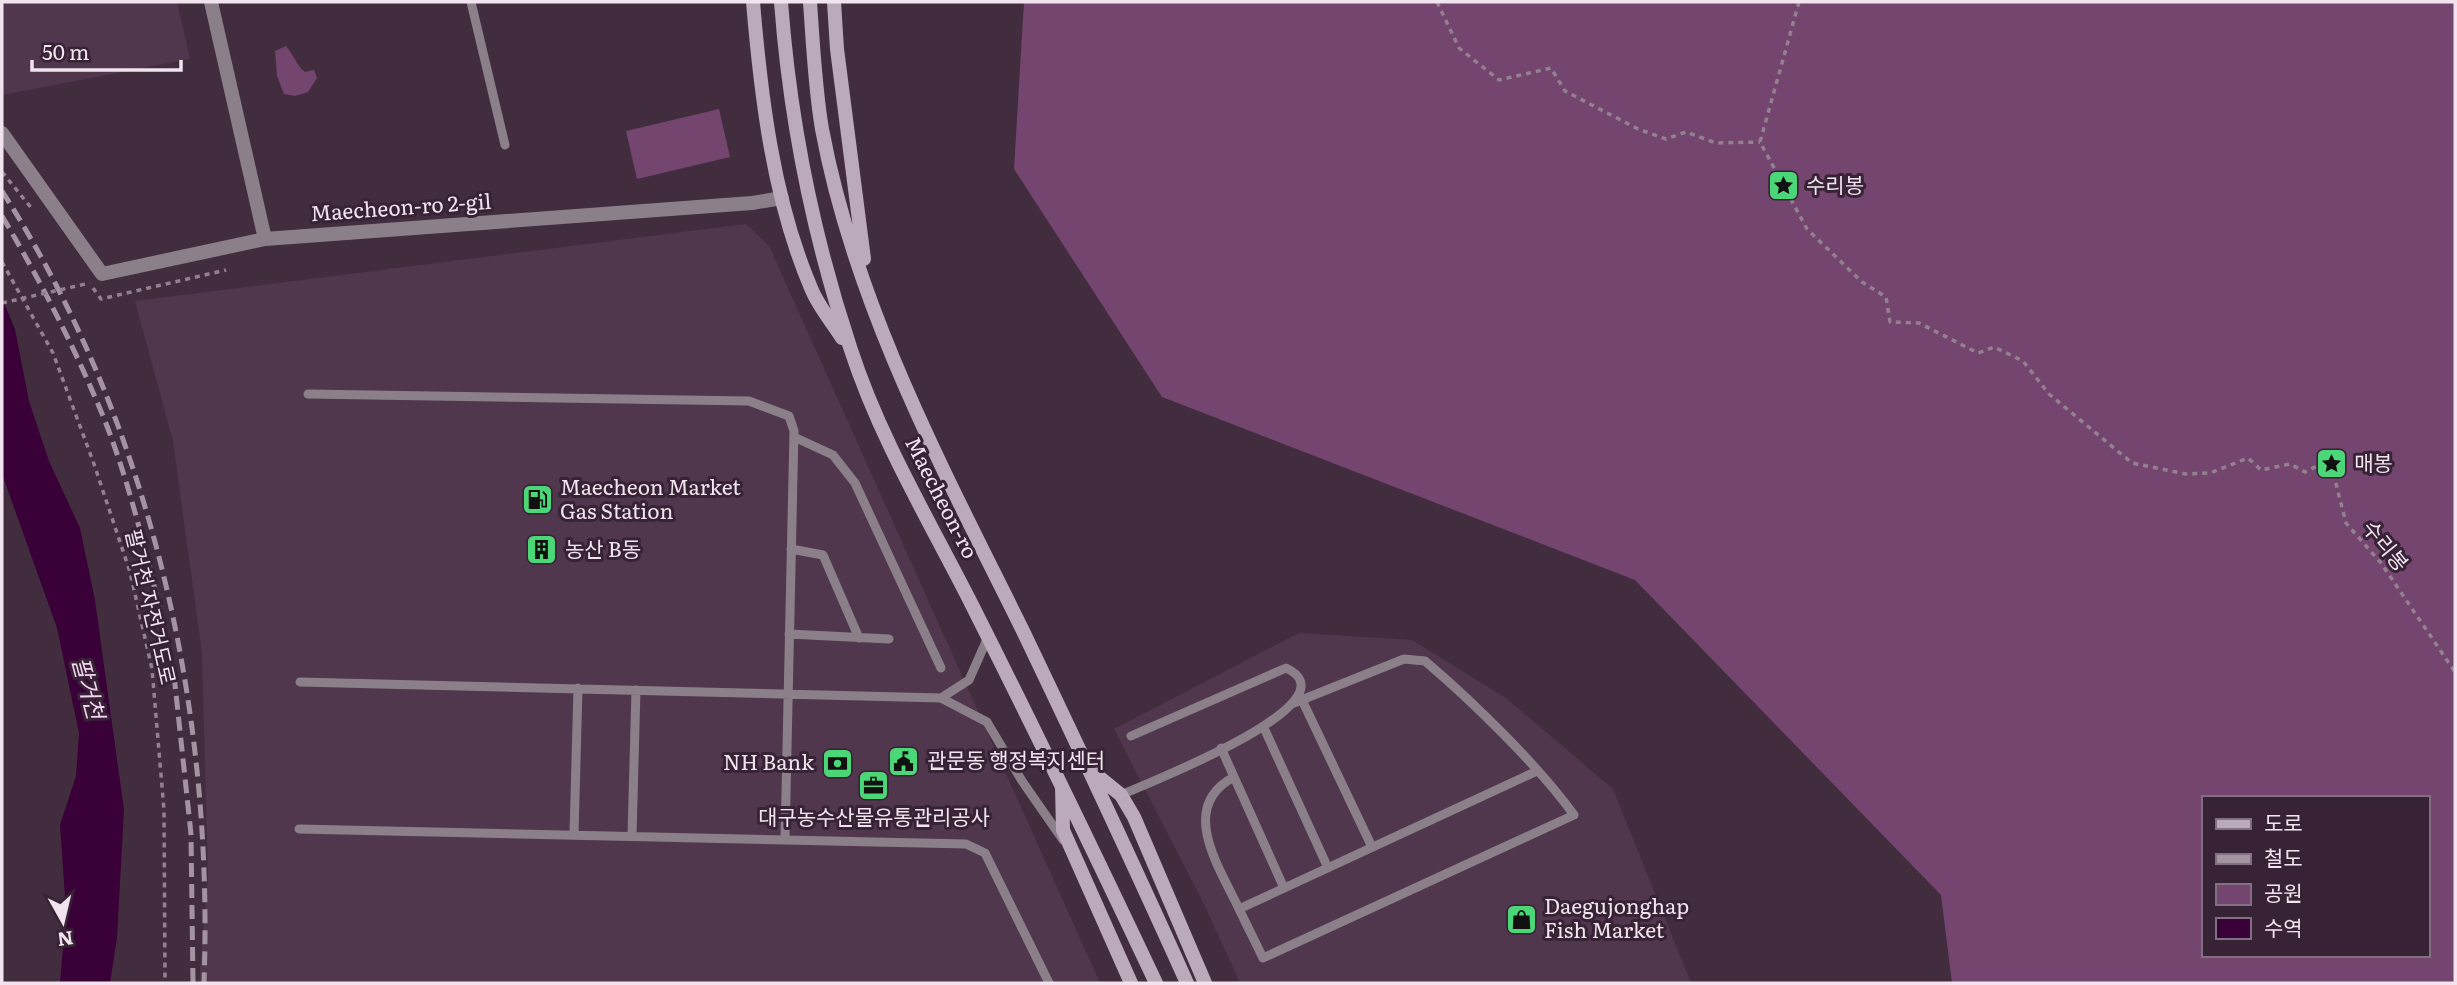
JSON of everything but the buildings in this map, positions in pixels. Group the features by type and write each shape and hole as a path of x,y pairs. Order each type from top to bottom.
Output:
{"main road":[{"path":"753,2 760,70 791,236 812,291 851,352"},
{"name":"Maecheon-ro","path":"781,2 788,89 804,180 851,352 888,440 1062,782 1156,983"},
{"name":"Maecheon-ro","path":"810,2 822,128 845,221 868,288 923,428 1090,770 1187,983"},
{"path":"834,2 837,50 868,288"},
{"path":"1090,770 1121,795 1134,817 1205,983"},
{"path":"1062,782 1063,830 1131,983"}],"street":[{"path":"211,2 265,239"},
{"name":"Maecheon-ro 2-gil","path":"2,133 102,274 265,239 752,203 782,198"}],"lane":[{"path":"471,2 505,145"},
{"path":"308,394 749,401 789,416 794,437 785,839"},
{"path":"794,437 833,455 855,483 941,668"},
{"path":"791,549 823,555 859,638"},
{"path":"789,635 889,639"},
{"path":"940,698 969,680 988,636"},
{"path":"1121,795 1264,728 1298,701 1404,659 1425,661 1537,772 1574,815 1263,958 1211,849 1204,823 1207,802 1220,784 1234,778"},
{"path":"1131,736 1286,668 1297,673 1302,683 1298,701"},
{"path":"300,682 940,698 987,722 1022,781 1075,859"},
{"path":"575,834 578,688"},
{"path":"632,836 636,690"},
{"path":"1298,701 1372,847"},
{"path":"1264,728 1328,868"},
{"path":"1221,748 1284,888"},
{"path":"1239,908 1537,772"},
{"path":"299,829 966,844 985,853 1049,983"}],"path":[{"path":"1437,2 1459,48 1499,80 1551,68 1565,91 1638,129 1666,139 1686,132 1716,143 1759,142 1799,2"},
{"name":"수리봉","path":"1759,142 1807,229 1862,282 1886,297 1891,322 1919,323 1978,353 1994,347 2023,361 2049,394 2132,463 2186,474 2210,473 2248,458 2261,470 2290,464 2305,472 2317,466 2331,464 2346,523 2381,563 2455,671"},
{"name":"팔거천 자전거도로","path":"2,262 53,353 85,439 130,572 152,669 164,810 165,983"},
{"path":"2,303 90,283"}],"shaded area":[{"path":"2,2 177,2 190,59 2,95"},
{"path":"746,224 769,246 1100,983 199,983 208,876 202,653 173,441 135,301"},
{"path":"1299,633 1412,640 1506,698 1613,789 1691,983 1240,983 1204,904 1114,729"}],"green space":[{"path":"1024,2 2455,2 2455,983 1952,983 1941,895 1635,580 1162,397 1014,169"},
{"path":"286,46 305,72 314,70 317,78 308,92 295,96 284,94 277,76 275,51"},
{"path":"719,109 730,157 637,179 626,131"}],"water":[{"name":"팔거천","path":"2,298 15,329 29,401 49,461 80,528 95,600 124,810 117,938 110,983 60,983 66,911 60,825 76,776 79,733 57,628 2,474"}],"railway":[{"path":"2,191 54,281 98,375 134,472 163,572 184,673 198,776 204,880 204,983"},
{"path":"2,216 56,314 103,416 128,487 160,610"},
{"path":"174,675 191,834 193,983"}],"place":[{"name":"수리봉","path":"1783,186"},
{"name":"매봉","path":"2331,464"},
{"name":"Maecheon Market Gas Station","path":"537,500"},
{"name":"농산 B동","path":"542,550"},
{"name":"관문동 행정복지센터","path":"904,761"},
{"name":"NH Bank","path":"837,763"},
{"name":"대구농수산물유통관리공사","path":"874,786"},
{"name":"Daegujonghap Fish Market","path":"1521,919"}]}
